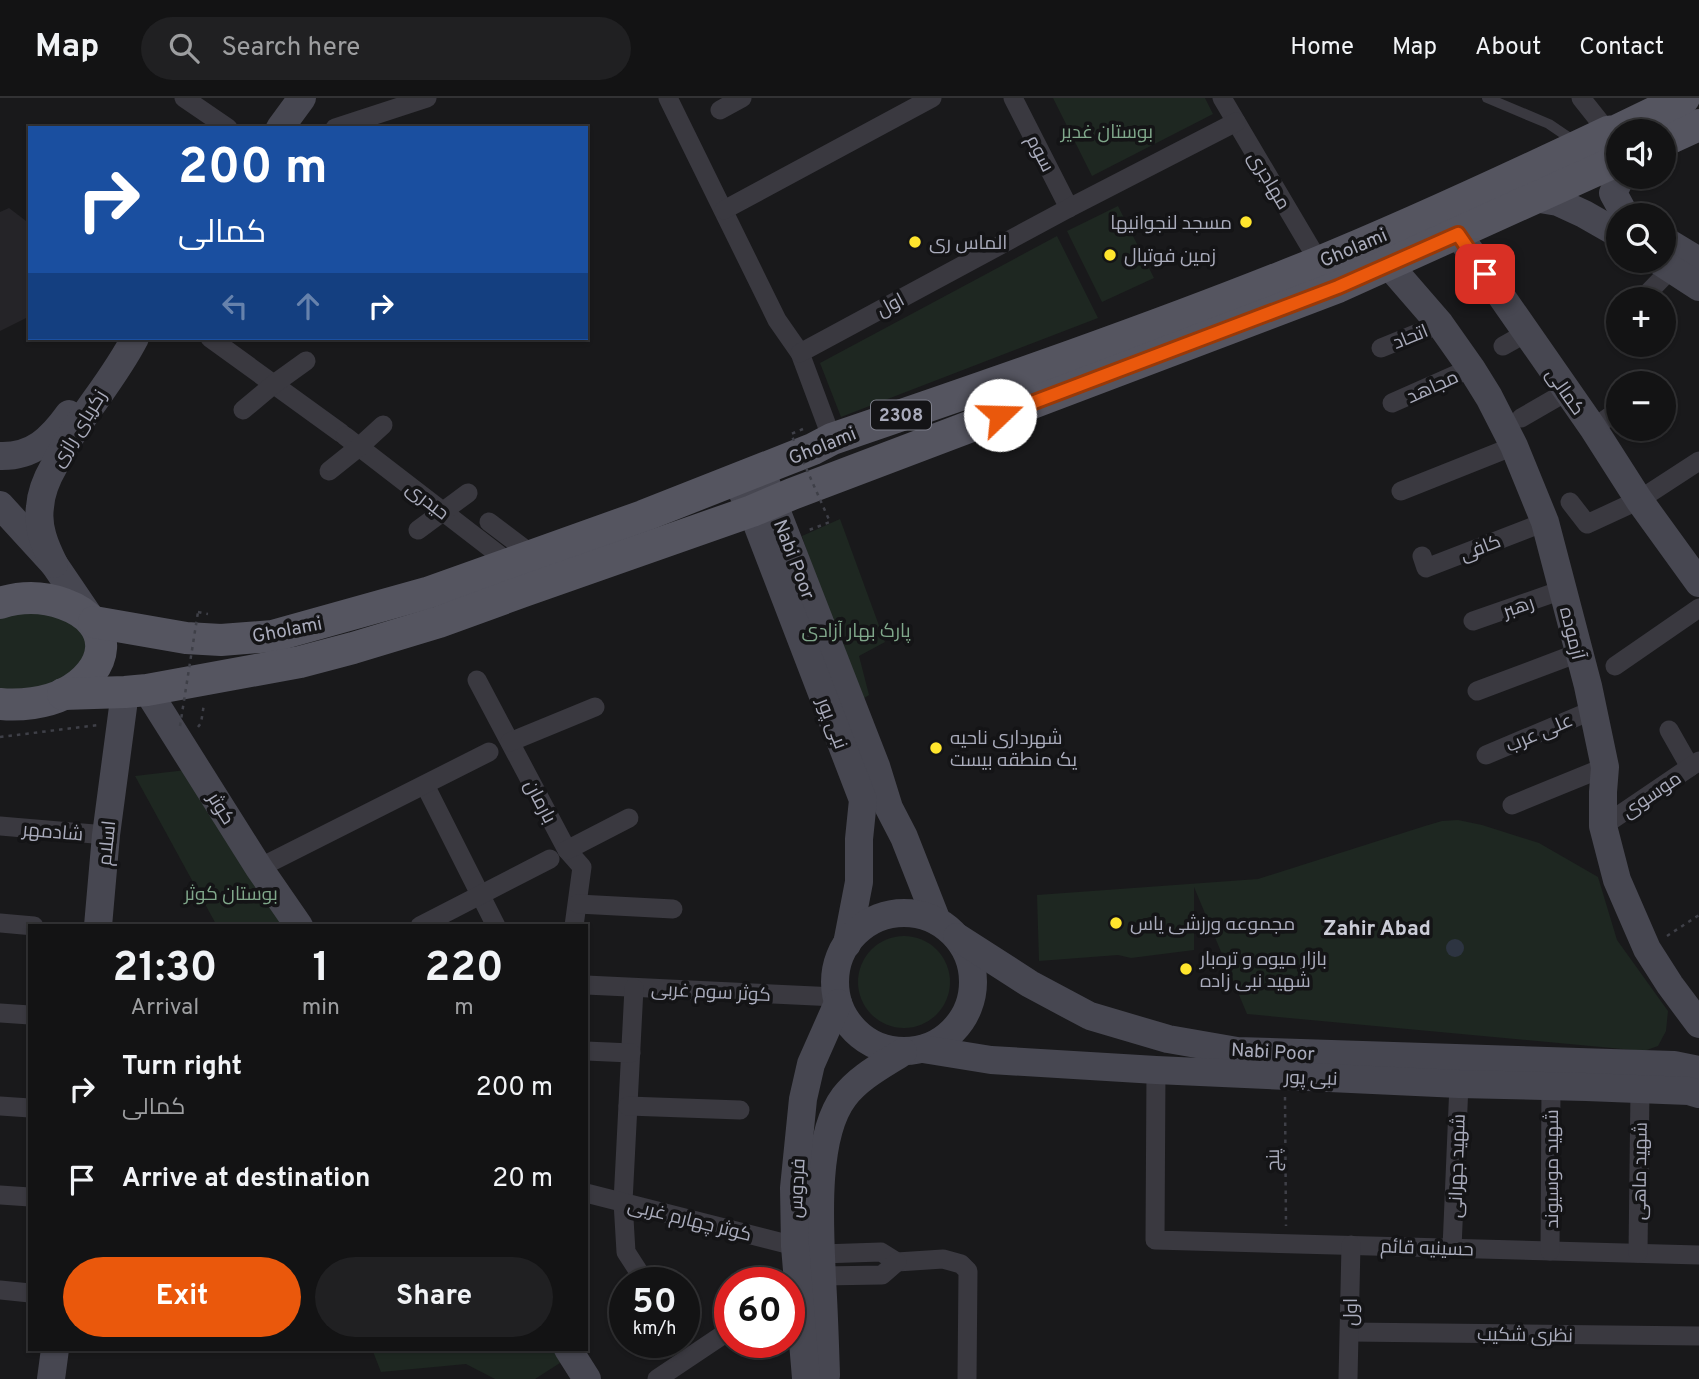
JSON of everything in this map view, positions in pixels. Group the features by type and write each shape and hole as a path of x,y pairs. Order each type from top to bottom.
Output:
{"main road":[{"path":"281,126 302,98"},
{"name":"Gholami","path":"1641,119 1684,98"},
{"path":"1676,136 1699,125"},
{"name":"Gholami","path":"94,622 186,638 221,640 273,636 427,593 522,560 813,449 818,434 1053,364 1319,262 1580,145 1606,146"},
{"name":"Gholami","path":"0,704 29,703 64,695 131,702 300,662 439,622 762,507 1338,287 1534,198 1606,151"},
{"path":"1534,198 1606,209"},
{"name":"کمالی","path":"1458,234 1514,340 1566,392 1593,428 1639,500 1696,572"},
{"path":"1676,247 1699,261"},
{"name":"آزموده","path":"1388,264 1440,324 1471,368 1514,446 1545,522 1593,710 1605,767 1602,826 1617,880 1647,949 1699,1024"},
{"path":"1676,272 1699,287"},
{"name":"زکریای رازی","path":"0,456 10,457 32,451 51,437 123,340"},
{"name":"زکریای رازی","path":"54,564 40,528 40,507 46,481 64,444 134,340"},
{"name":"Nabi Poor","path":"749,475 876,766 888,808 947,929 1030,984 1090,1016 1168,1039 1251,1052 1674,1065 1699,1070"},
{"path":"0,505 54,564 101,636 100,659 92,673 64,695"},
{"name":"نبی پور","path":"762,507 863,800 859,838 859,883 847,944"},
{"path":"0,603 22,597 45,598 74,608 94,622"},
{"path":"115,761 131,702"},
{"name":"اسلام","path":"98,924 115,761 131,702"},
{"name":"کوثر","path":"131,702 259,868 298,924"},
{"path":"898,913 918,915 947,929 967,954 972,973 972,992 967,1011 956,1028 941,1041 913,1050 882,1048 863,1038 848,1023 837,1000 835,978 839,960 847,944 860,929 878,918 898,913"},
{"name":"فردوس","path":"804,1267 794,1188 803,1099 811,1063 837,1000"},
{"name":"نبی پور","path":"913,1050 991,1060 1156,1070 1689,1091 1699,1094"},
{"name":"فردوس","path":"818,1378 805,1271 833,1117 844,1097 860,1080 913,1050"},
{"path":"51,1379 55,1351"}],"street":[{"path":"184,98 225,126"},
{"path":"341,126 427,98"},
{"path":"668,98 777,320 800,353 818,434"},
{"path":"720,110 742,98"},
{"path":"724,210 932,98"},
{"name":"سوم","path":"1013,98 1069,208"},
{"name":"مهاجری","path":"1222,98 1319,262"},
{"path":"1581,98 1606,134"},
{"name":"اول","path":"800,353 1069,208 1236,122"},
{"name":"اتحاد","path":"1381,348 1440,324"},
{"name":"حیدری","path":"213,340 443,512 522,560"},
{"path":"243,410 306,361"},
{"name":"مجاهد","path":"1392,403 1471,368"},
{"path":"1521,418 1566,392"},
{"path":"1593,428 1606,419"},
{"path":"329,471 348,439 383,425"},
{"path":"1401,491 1514,446"},
{"path":"1570,502 1587,524 1639,500 1699,461"},
{"path":"418,530 468,493"},
{"path":"489,522 522,560"},
{"name":"کافی","path":"1422,556 1426,568 1545,522"},
{"name":"رهبر","path":"1473,621 1562,590"},
{"path":"1615,666 1699,608"},
{"path":"1477,691 1578,653"},
{"name":"بارمان","path":"477,680 510,742 558,855 582,867 574,924"},
{"path":"510,742 595,707"},
{"name":"علی عرب","path":"1486,755 1593,710"},
{"path":"1669,730 1694,764"},
{"path":"259,868 489,752"},
{"name":"موسوی","path":"1602,826 1694,764"},
{"path":"1512,805 1605,767"},
{"path":"425,785 495,924"},
{"path":"423,924 629,818"},
{"name":"شادمهر","path":"0,826 106,835"},
{"path":"578,904 673,909"},
{"path":"0,923 28,925"},
{"name":"کوثر سوم غربی","path":"588,985 837,1000"},
{"path":"634,988 623,1202 626,1252 636,1267"},
{"path":"0,1013 28,1015"},
{"path":"588,1051 631,1053"},
{"name":"حسینیه قائم","path":"1156,1070 1156,1240 1699,1255"},
{"name":"شهید جهرانی","path":"1452,1248 1459,1084"},
{"name":"شهید موسیوند","path":"1550,1251 1551,1086"},
{"name":"شهید ماهی","path":"1638,1253 1640,1089"},
{"path":"0,1106 28,1108"},
{"path":"628,1107 740,1110"},
{"name":"کوثر چهارم غربی","path":"588,1193 623,1202 794,1267"},
{"path":"0,1195 28,1197"},
{"name":"اول","path":"1348,1379 1350,1245"},
{"name":"کوثر چهارم غربی","path":"805,1271 882,1275 897,1262 943,1259 961,1264 968,1271 967,1379"},
{"path":"0,1290 28,1293"},
{"name":"نظری شکیب","path":"1350,1332 1699,1336"},
{"path":"657,1379 678,1358"}],"lane":[{"path":"1487,98 1549,124 1580,145"}],"path":[{"path":"809,530 830,522 791,434 818,434"},
{"path":"180,726 198,612"},
{"path":"0,737 131,702"},
{"path":"1647,949 1699,915"},
{"name":"پنج","path":"1285,1076 1286,1244"}],"shaded area":[{"path":"9,208 28,222 28,317 0,331 0,212"}],"green space":[{"name":"بوستان غدیر","path":"1053,98 1205,98 1213,114 1092,176"},
{"name":"زمین فوتبال","path":"1118,206 1154,278 1102,302 1067,231"},
{"path":"1057,236 1098,318 841,417 820,363"},
{"name":"پارک بهار آزادی","path":"840,519 885,642 859,656 869,695 856,703 802,536"},
{"path":"28,608 64,616 84,635 88,644 83,663 59,682 24,690 0,689 0,615"},
{"name":"بوستان کوثر","path":"186,770 284,924 216,924 135,776"},
{"path":"1458,820 1539,843 1598,877 1617,940 1668,1011 1666,1031 1658,1046 1644,1051 1247,1014 1194,887 1194,950 1131,958 1118,955 1039,961 1037,895 1258,879 1425,826"},
{"path":"904,936 922,939 937,949 947,964 950,982 947,1000 937,1015 922,1025 904,1028 886,1025 871,1015 861,1000 858,982 861,964 871,949 886,939"},
{"path":"373,1351 556,1351 563,1361 535,1379 495,1379 466,1364 381,1372"}],"water":[{"path":"1455,939 1461,942 1464,948 1461,954 1455,957 1449,954 1446,948 1449,942"}],"place":[{"name":"مسجد لنجوانیها","path":"1246,222"},
{"name":"الماس ری","path":"915,242"},
{"name":"زمین فوتبال","path":"1110,255"},
{"name":"شهرداری ناحیه یک منطقه بیست","path":"936,748"},
{"name":"مجموعه ورزشی یاس","path":"1116,923"},
{"name":"بازار میوه و تره‌بار شهید نبی زاده","path":"1186,969"}],"district":[{"name":"Zahir Abad","path":"1377,928"}],"route":[{"path":"1000,415 1338,287 1458,234 1485,274"}]}
